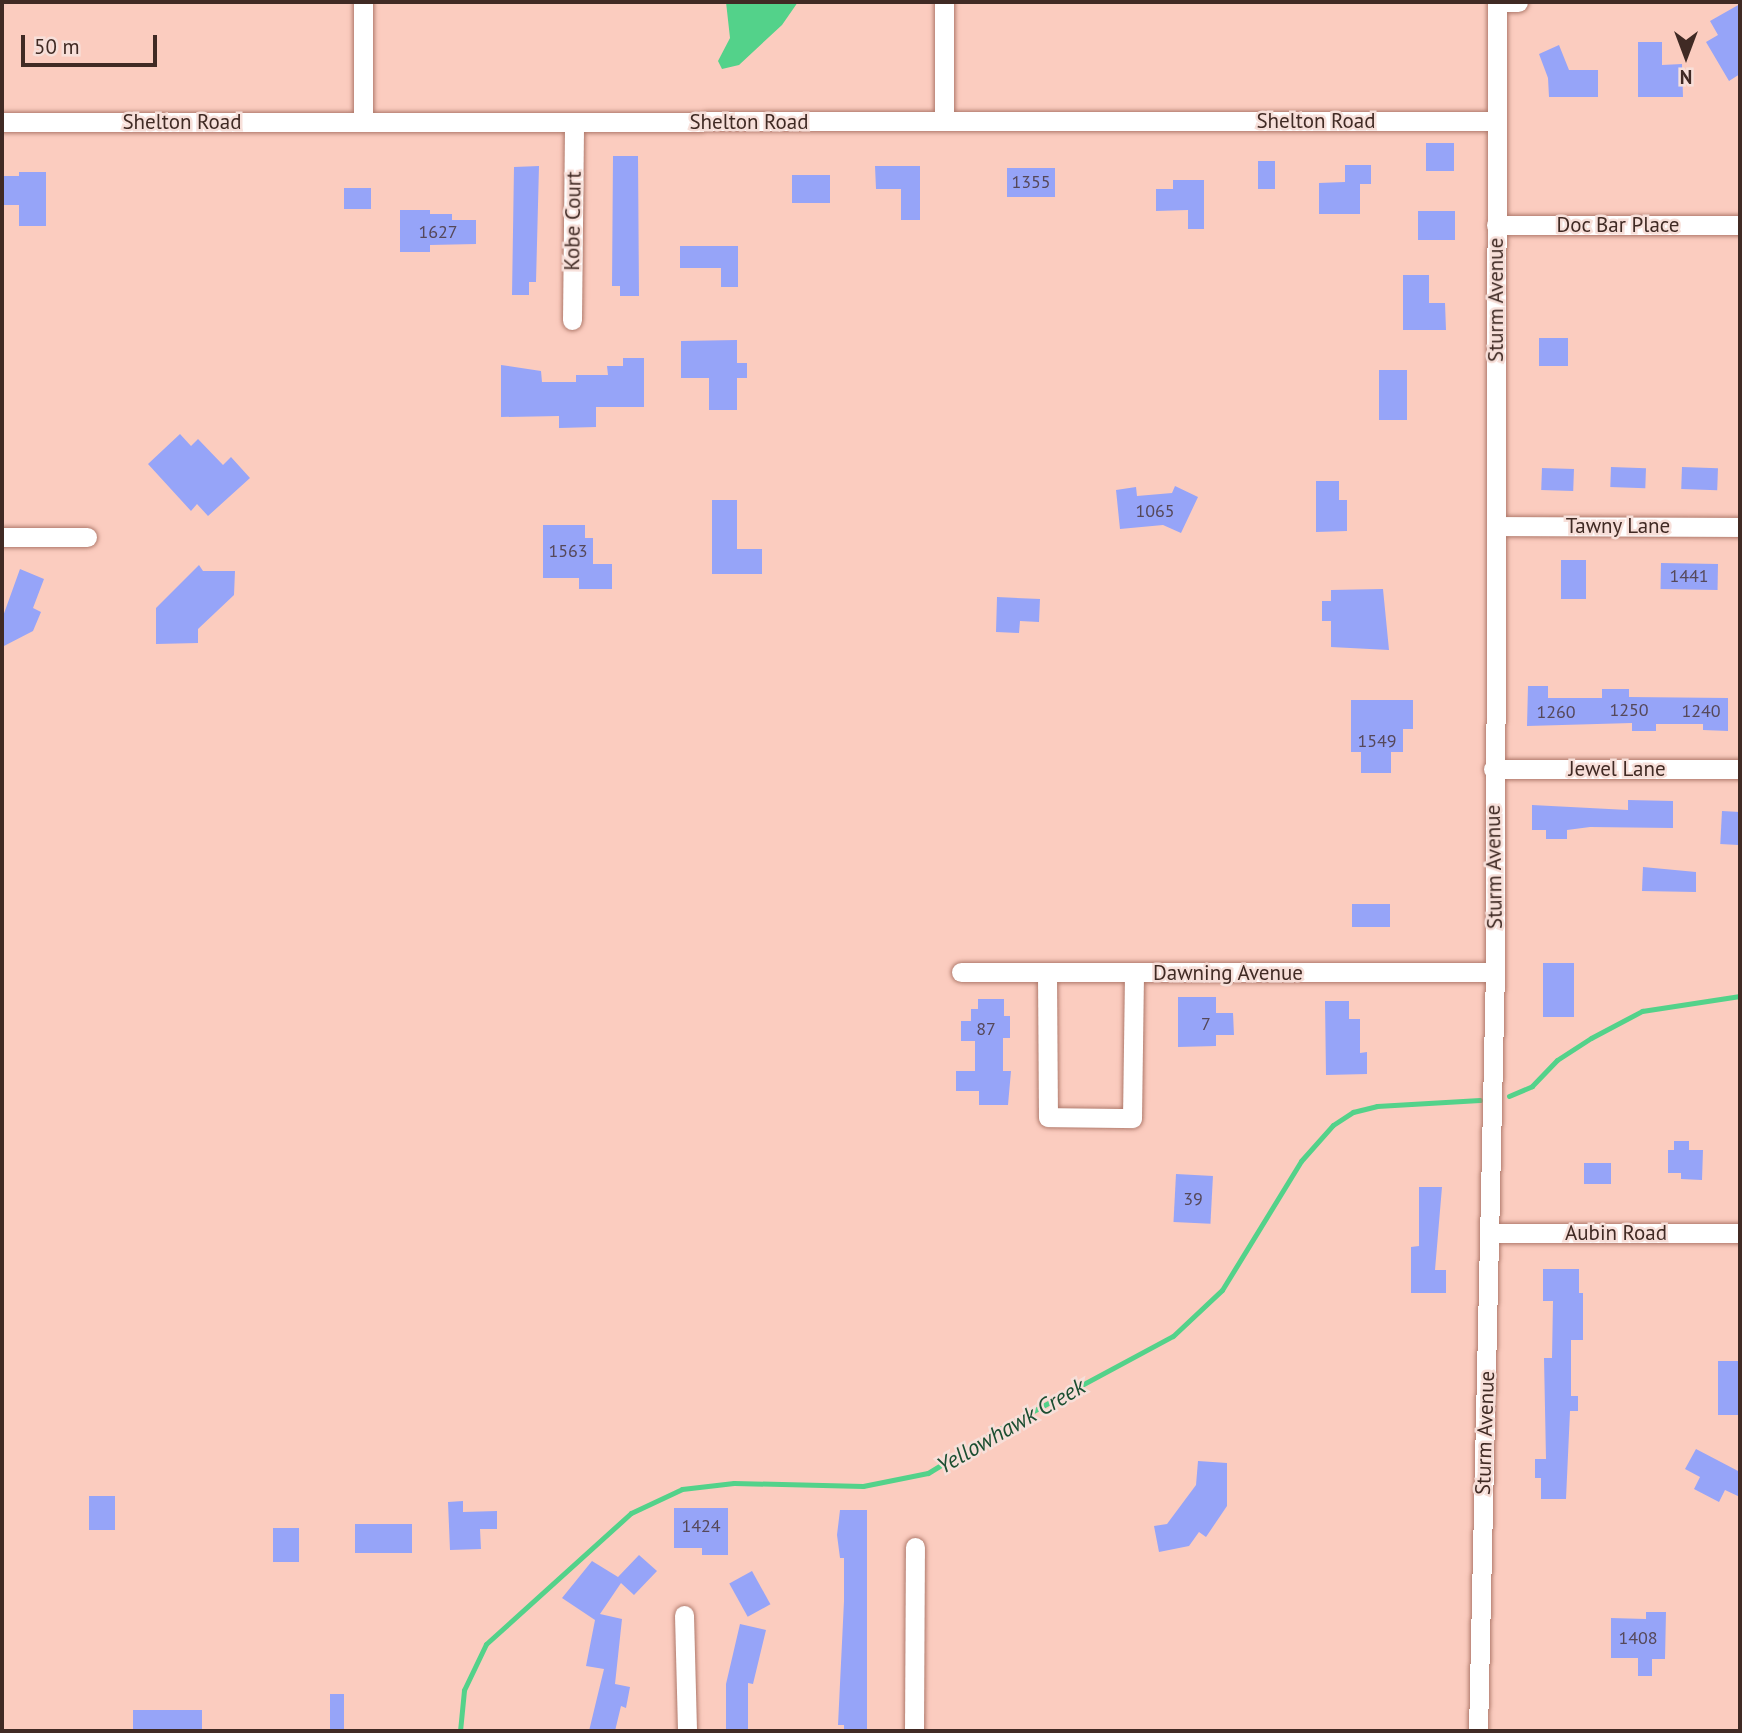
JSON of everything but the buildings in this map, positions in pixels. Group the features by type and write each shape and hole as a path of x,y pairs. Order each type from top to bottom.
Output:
{"street":[{"path":"363,2 363,122"},
{"path":"944,2 944,121"},
{"path":"1497,2 1517,2"},
{"name":"Sturm Avenue","path":"1478,1731 1492,1233 1495,972 1493,769 1497,2"},
{"name":"Shelton Road","path":"2,122 1496,121"},
{"name":"Kobe Court","path":"572,320 574,122"},
{"name":"Doc Bar Place","path":"1496,225 1740,225"},
{"name":"Tawny Lane","path":"1496,526 1740,527"},
{"path":"2,537 87,537"},
{"name":"Jewel Lane","path":"1493,769 1740,769"},
{"name":"Dawning Avenue","path":"961,972 1047,975 1495,972"},
{"path":"1047,975 1048,1117 1132,1118 1133,974"},
{"name":"Aubin Road","path":"1492,1233 1740,1233"},
{"path":"914,1731 915,1548"},
{"path":"684,1615 687,1731"}],"shaded area":[{"path":"726,2 798,2 782,25 739,65 722,69 718,61 730,38"}],"waterway":[{"name":"Yellowhawk Creek","path":"1509,1096 1532,1086 1557,1060 1591,1038 1642,1011 1740,996"},
{"name":"Yellowhawk Creek","path":"460,1731 464,1690 486,1644 631,1513 682,1489 734,1483 863,1486 928,1473 1000,1429 1173,1336 1222,1290 1301,1161 1333,1125 1353,1112 1377,1106 1480,1100"}]}
